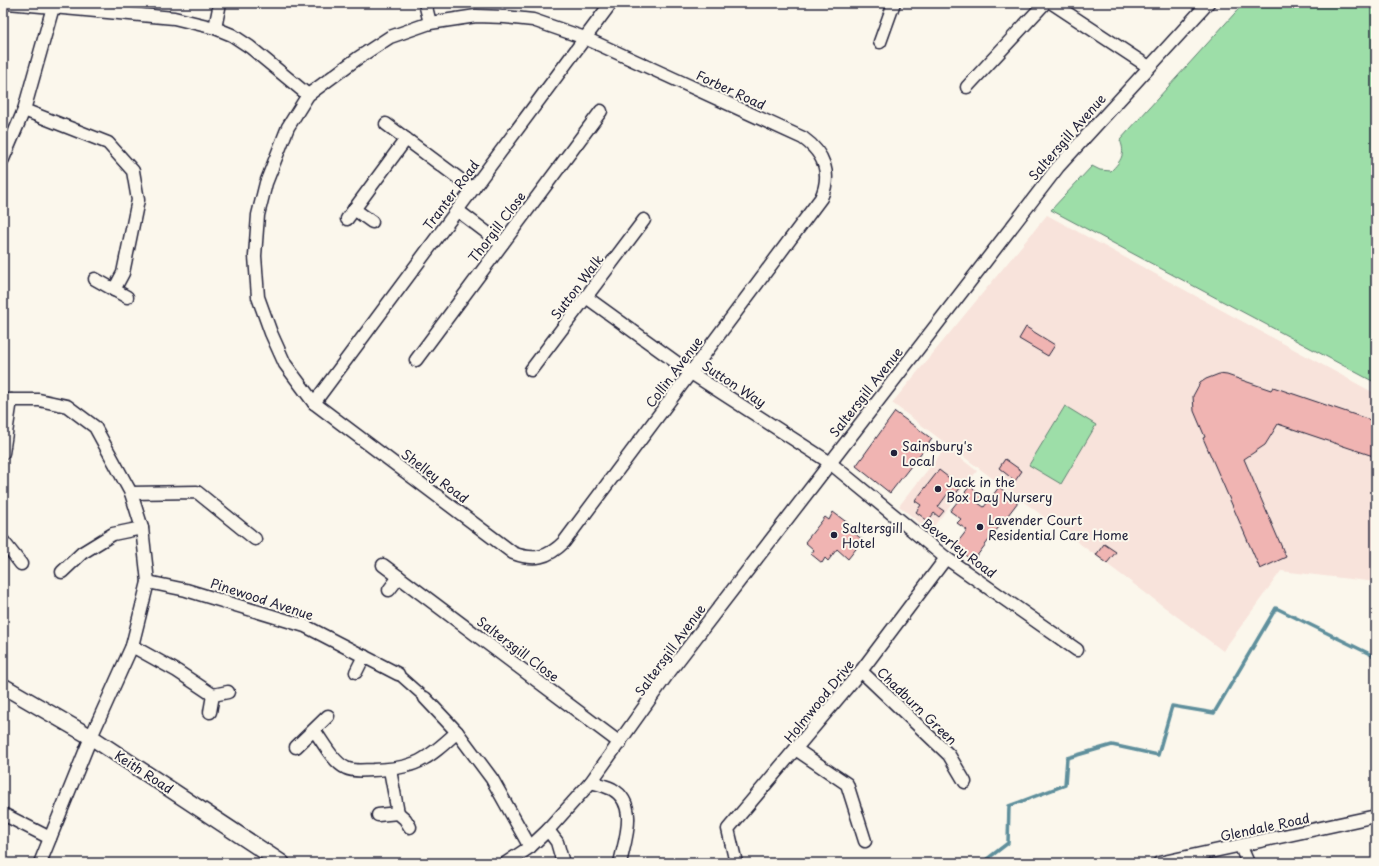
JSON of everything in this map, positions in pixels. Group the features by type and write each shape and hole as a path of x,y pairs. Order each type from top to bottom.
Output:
{"street":[{"path":"8,3 174,18 216,28 232,35 250,47 308,95"},
{"path":"216,28 220,3"},
{"path":"425,3 430,23"},
{"name":"Tranter Road","path":"314,403 611,3"},
{"path":"880,42 894,3"},
{"path":"967,87 1045,3"},
{"path":"1052,3 1149,67"},
{"name":"Saltersgill Avenue","path":"506,863 530,847 548,830 592,782 667,675 829,462 1058,167 1208,3"},
{"path":"3,159 24,110 53,7"},
{"name":"Forber Road","path":"308,95 358,58 390,37 430,23 476,16 533,20 585,38 803,138 813,145 825,166 826,178 821,198"},
{"name":"Shelley Road","path":"308,95 288,127 266,183 258,215 255,256 258,297 271,333 285,364 314,403 513,553 523,557 544,557"},
{"path":"24,110 108,143 133,171 138,200 123,273 114,290"},
{"name":"Thorgill Close","path":"416,360 601,111"},
{"path":"386,124 473,189"},
{"path":"347,219 406,139"},
{"name":"Collin Avenue","path":"544,557 555,551 564,542 821,198"},
{"path":"354,209 372,222"},
{"path":"457,210 502,244"},
{"name":"Sutton Walk","path":"532,370 644,220"},
{"path":"95,279 127,297"},
{"name":"Sutton Way","path":"586,297 691,373 829,462"},
{"path":"3,452 7,400 38,400 67,406 95,427 131,493 142,528 148,582 132,646 91,737 40,863"},
{"name":"Beverley Road","path":"829,462 946,558 1077,650"},
{"path":"131,493 197,492 255,539"},
{"path":"62,572 82,553 113,534 142,528"},
{"path":"3,541 21,564"},
{"name":"Holmwood Drive","path":"736,863 728,829 797,750 861,671 946,558"},
{"name":"Saltersgill Close","path":"384,565 620,743"},
{"path":"389,590 399,577"},
{"name":"Pinewood Avenue","path":"148,582 186,590 305,626 398,674 425,698 457,732 492,779 530,847"},
{"path":"132,646 177,671 213,695 228,692"},
{"path":"356,672 364,656"},
{"name":"Chadburn Green","path":"861,671 949,755 965,782"},
{"name":"Keith Road","path":"3,686 91,737 282,863"},
{"path":"210,712 213,695"},
{"path":"296,747 328,716"},
{"path":"314,730 345,768 354,771 390,770 415,764 432,756 457,732"},
{"path":"797,750 847,784 864,841"},
{"path":"390,770 398,813 405,819 410,827"},
{"path":"592,782 613,790 625,802 628,823 620,863"},
{"path":"378,815 398,813"},
{"path":"3,814 50,838"},
{"name":"Glendale Road","path":"1159,863 1241,847 1376,816"},
{"path":"548,830 557,842 563,863"},
{"path":"1241,847 1248,863"}],"shaded area":[{"path":"1047,215 1376,394 1376,582 1281,571 1223,651 892,403"},
{"name":"Jack in the Box Day Nursery","path":"946,447 977,471 930,531 899,506"}],"green space":[{"path":"1244,3 1376,3 1376,383 1051,210 1092,166 1100,170 1111,171 1115,167 1122,157 1123,149 1120,140"},
{"path":"1065,406 1096,425 1061,484 1029,465"}],"building":[{"path":"1026,327 1055,345 1048,356 1019,339"},
{"path":"1219,374 1227,375 1271,390 1273,387 1376,422 1376,457 1278,424 1265,445 1244,459 1286,557 1260,569 1203,438 1205,437 1194,411 1193,396 1200,383"},
{"name":"Sainsbury's Local","path":"895,412 932,439 890,493 856,466"},
{"path":"1005,459 1022,471 1015,481 999,468"},
{"name":"Jack in the Box Day Nursery","path":"939,470 961,487 954,496 949,492 938,507 944,511 939,517 934,513 928,521 916,512 921,505 915,501"},
{"name":"Lavender Court Residential Care Home","path":"970,486 983,496 978,503 984,507 999,487 1018,502 973,561 954,547 967,530 957,523 961,519 950,511"},
{"name":"Saltersgill Hotel","path":"833,512 853,527 850,530 863,540 848,559 837,549 828,561 825,558 822,563 811,554 814,550 805,542 825,517 829,520"},
{"path":"1104,544 1116,552 1107,563 1096,555"}],"waterway":[{"path":"982,863 1008,843 1009,806 1065,785 1067,758 1112,745 1158,755 1172,706 1214,713 1276,608 1376,657"}],"place":[{"name":"Sainsbury's Local","path":"894,453"},
{"name":"Jack in the Box Day Nursery","path":"938,489"},
{"name":"Lavender Court Residential Care Home","path":"980,527"},
{"name":"Saltersgill Hotel","path":"834,535"}]}
